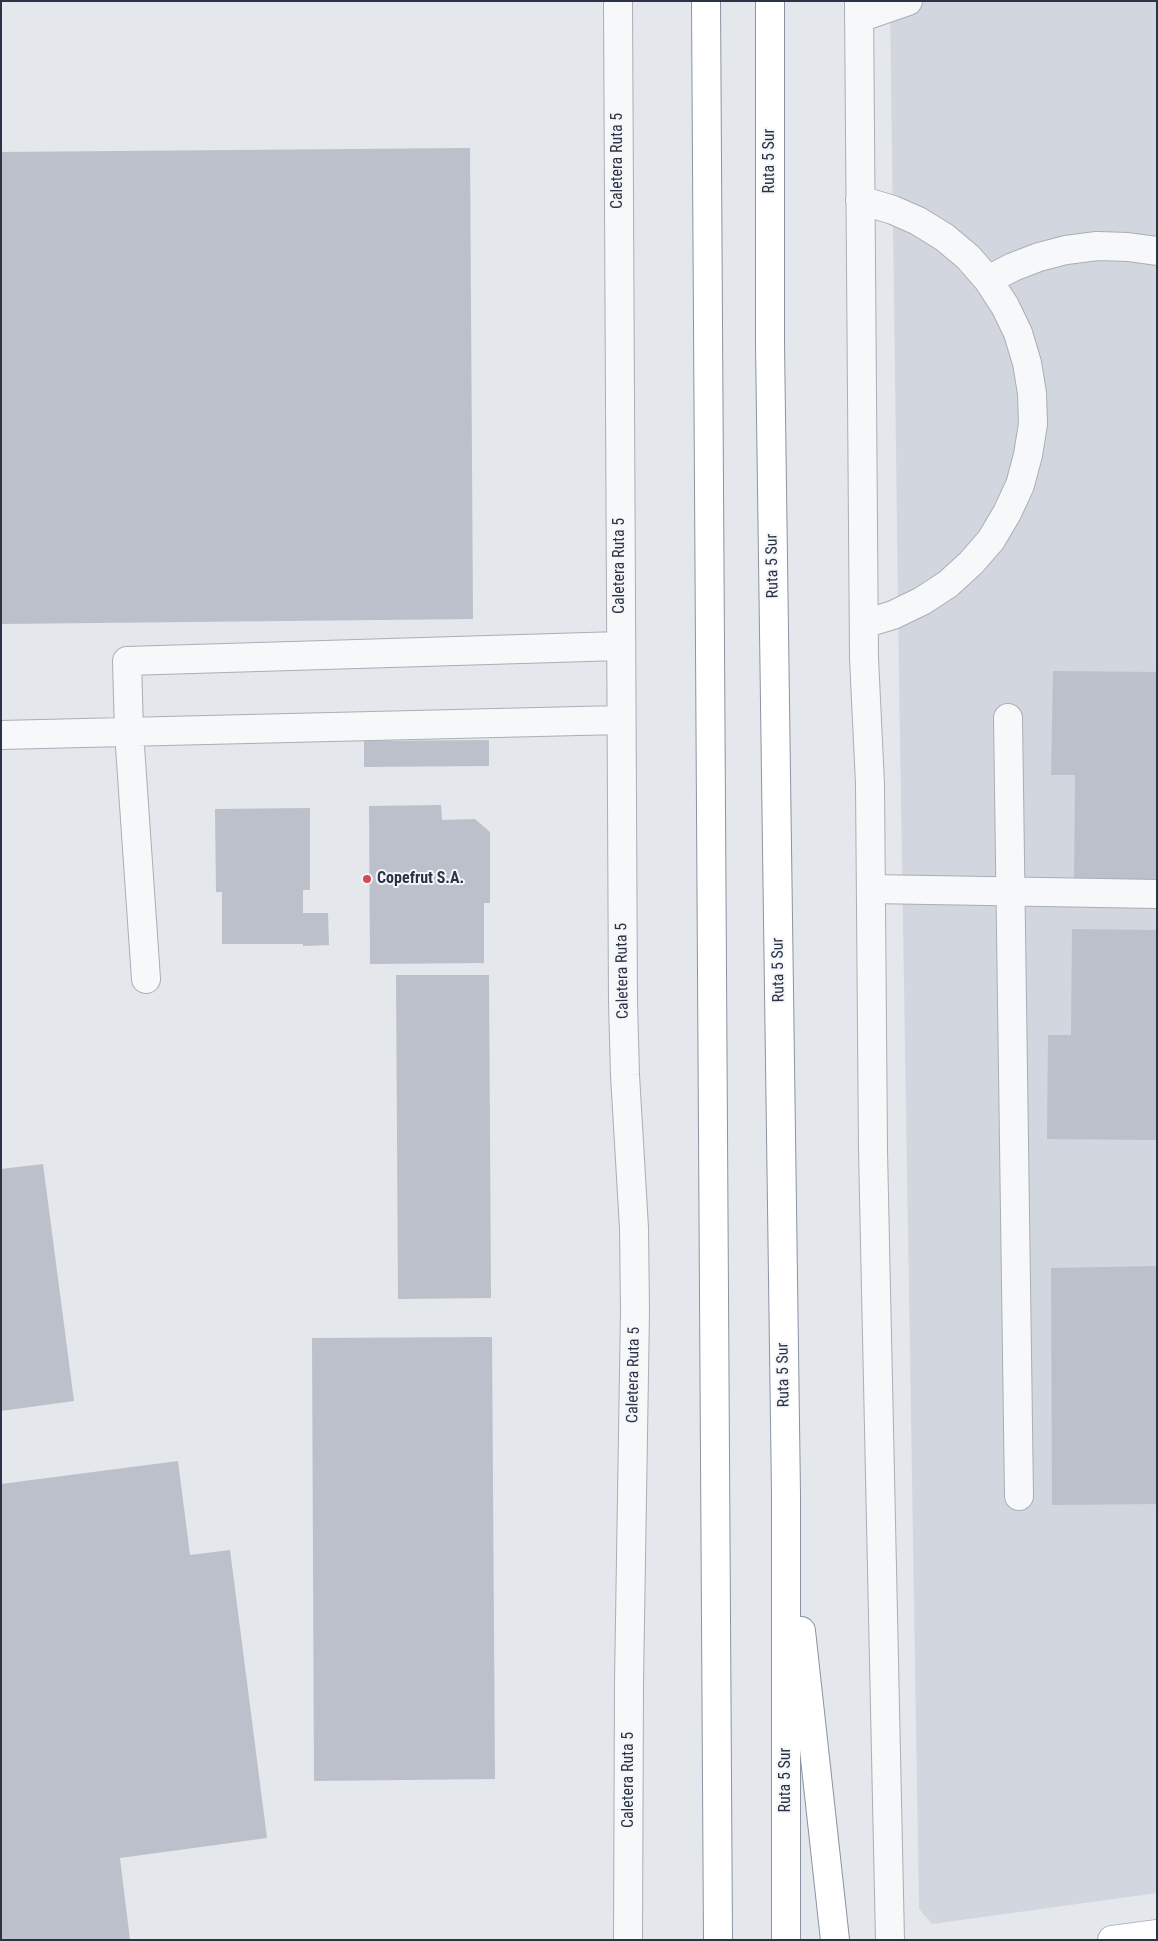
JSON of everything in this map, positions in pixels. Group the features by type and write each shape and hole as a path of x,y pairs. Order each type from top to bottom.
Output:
{"main road":[{"path":"706,1 718,1940"},
{"name":"Ruta 5 Sur","path":"770,1 770,344 786,1493 786,1940"},
{"path":"786,1493 835,1940"},
{"path":"1112,1940 1157,1934"}],"street":[{"name":"Caletera Ruta 5","path":"618,1 620,720 623,1002 625,1075 634,1228 635,1310 628,1940"},
{"path":"890,1940 873,1150 870,784 864,624 859,10 908,1"},
{"path":"860,200 893,210 918,221 944,237 968,257 988,280 1005,306 1018,333 1027,363 1032,393 1032,424 1028,455 1020,485 1008,513 991,540 971,563 948,584 922,601 864,624"},
{"path":"988,280 1013,267 1039,257 1066,250 1098,246 1157,250"},
{"path":"146,979 129,732 127,661 620,646"},
{"path":"1008,718 1012,891 1019,1496"},
{"path":"1,735 620,720"},
{"path":"872,889 1157,894"}],"shaded area":[{"path":"890,1 1157,1 1157,1893 932,1924 919,1909"}],"building":[{"path":"470,148 473,619 1,624 1,152"},
{"path":"1053,671 1157,672 1157,879 1074,879 1075,775 1051,775"},
{"path":"489,740 489,766 364,767 364,741"},
{"path":"441,805 442,820 475,819 490,832 490,903 484,903 484,963 370,964 369,806"},
{"path":"310,808 310,890 303,890 303,913 328,913 329,945 222,944 222,892 216,892 215,809"},
{"path":"1072,929 1157,930 1157,1140 1047,1139 1048,1035 1071,1035"},
{"path":"396,975 489,975 491,1298 398,1299"},
{"path":"43,1164 74,1401 1,1411 1,1169"},
{"path":"1157,1266 1157,1504 1052,1505 1051,1268"},
{"path":"492,1337 495,1779 314,1781 312,1338"},
{"path":"178,1461 190,1555 230,1550 267,1838 120,1858 130,1940 1,1940 1,1484"}],"place":[{"name":"Copefrut S.A.","path":"367,879"}]}
